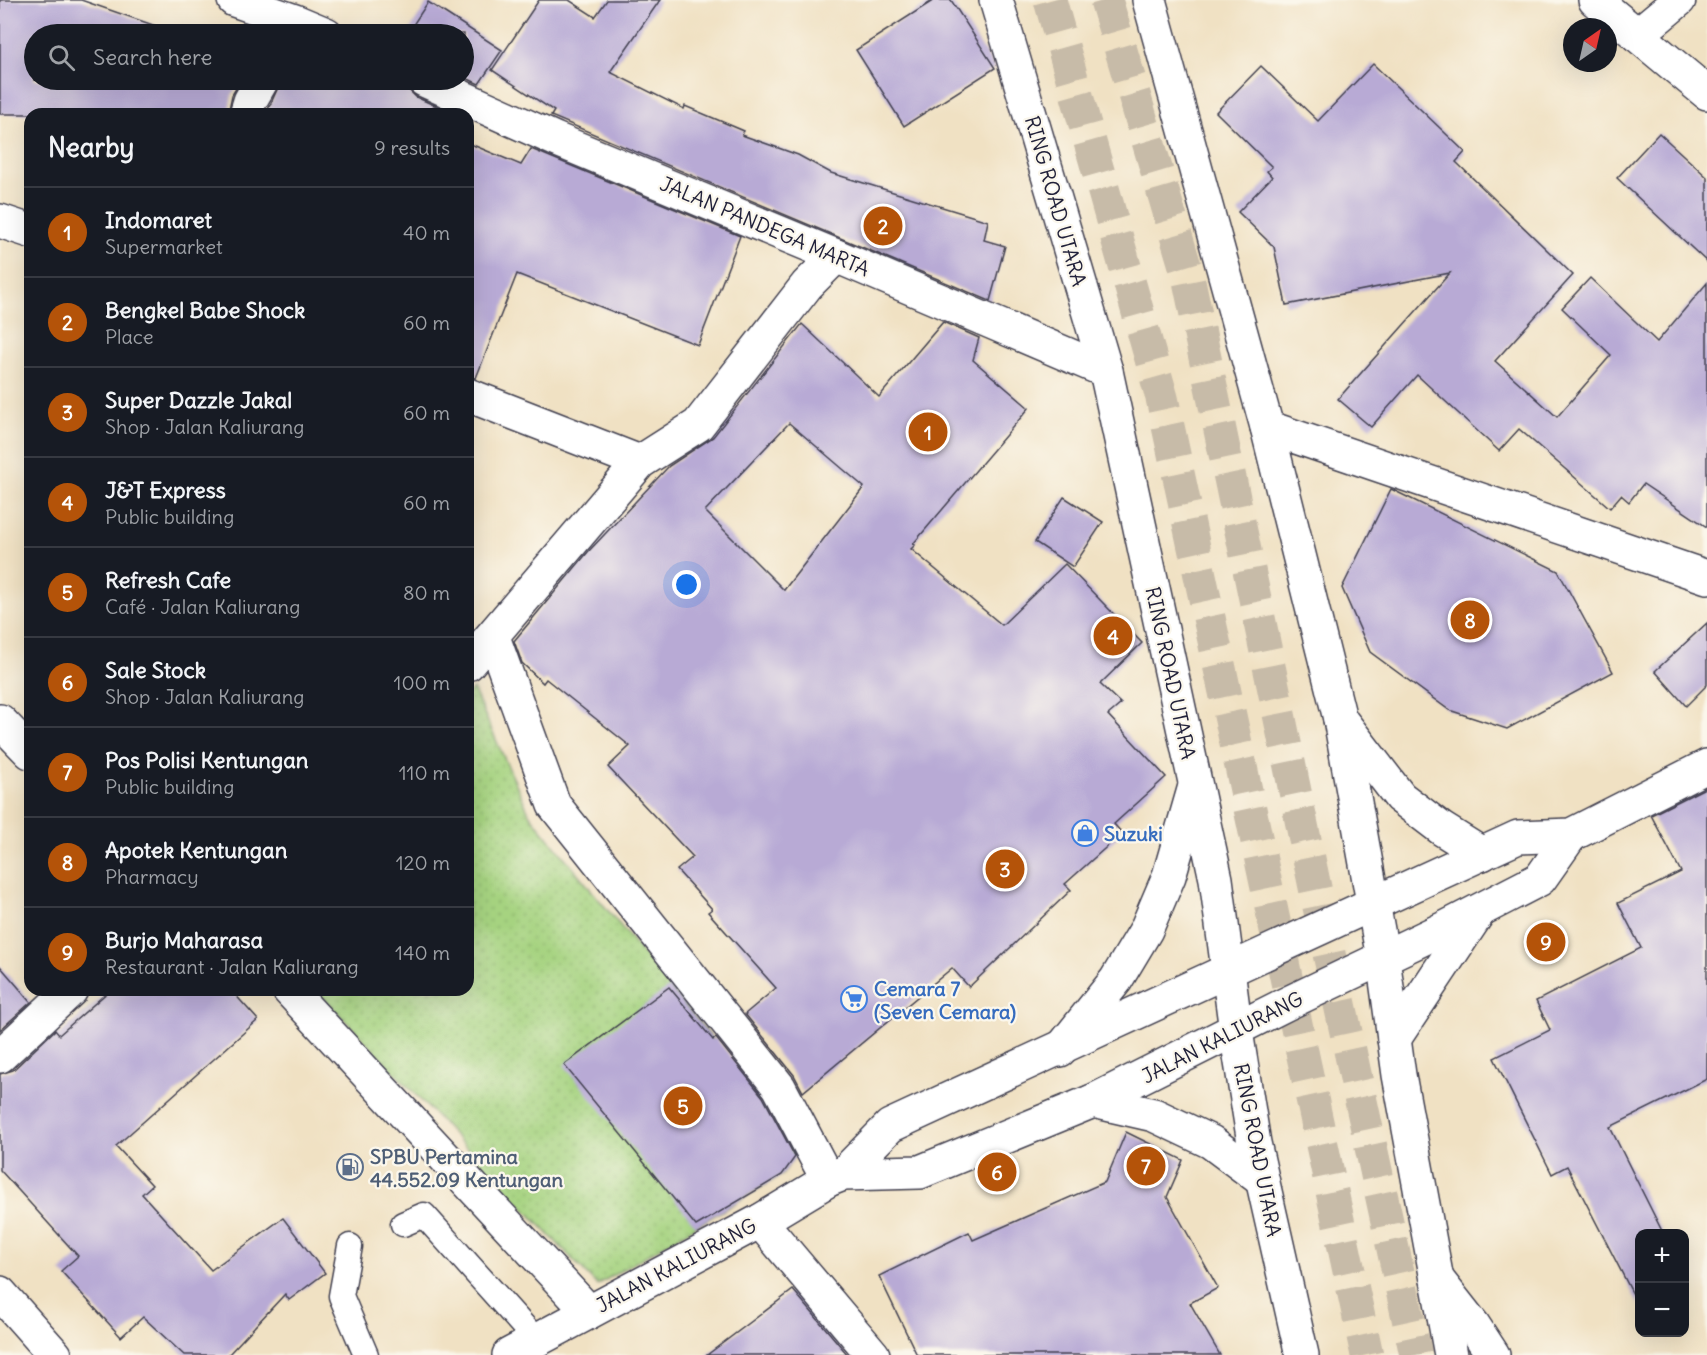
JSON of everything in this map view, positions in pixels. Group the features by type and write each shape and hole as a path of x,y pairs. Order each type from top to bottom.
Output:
{"main road":[{"path":"234,0 283,24"},
{"name":"RING ROAD UTARA","path":"996,0 1106,371 1216,879 1236,1031 1262,1180 1302,1355"},
{"path":"1149,0 1267,427 1341,719 1383,958 1399,1074 1451,1355"},
{"path":"1595,0 1707,93"},
{"path":"1636,35 1679,0"},
{"path":"248,108 257,90"},
{"name":"JALAN PANDEGA MARTA","path":"446,90 555,139 1106,371"},
{"path":"0,221 24,229"},
{"path":"474,658 640,462 698,425 807,285 836,256"},
{"path":"474,397 640,462"},
{"path":"1267,427 1707,577"},
{"path":"493,637 554,805 779,1087 835,1177"},
{"path":"1341,719 1400,797 1442,829 1482,854"},
{"path":"0,721 24,746"},
{"name":"JALAN KALIURANG","path":"523,1347 760,1221 835,1177 890,1126 1518,837 1571,835 1707,766"},
{"path":"1059,1050 1116,980 1146,930 1169,876 1195,786"},
{"name":"JALAN KALIURANG","path":"835,1177 920,1172 1093,1101 1540,879 1571,835"},
{"path":"1394,1039 1481,909"},
{"path":"0,1056 65,996"},
{"path":"294,996 589,1312"},
{"path":"1093,1101 1154,1115 1211,1142 1262,1180"},
{"path":"760,1221 873,1355"},
{"path":"1437,1279 1474,1326 1493,1355"},
{"path":"0,1293 55,1355"}],"lane":[{"path":"404,1224 424,1215 523,1347"},
{"path":"350,1246 341,1296 366,1355"}],"green space":[{"path":"474,691 530,815 801,1147 782,1175 597,1285 322,996 474,996"}],"building":[{"path":"0,0 81,0 150,24 24,24 24,90 235,90 229,108 24,108 24,114 0,114"},
{"path":"539,0 569,0 595,17 607,0 660,0 610,72 684,109 685,106 744,131 742,135 798,155 831,173 988,221 984,240 1005,246 990,301 551,116 554,111 492,70"},
{"path":"934,0 951,0 995,68 904,126 856,50"},
{"path":"428,2 462,24 414,24"},
{"path":"474,32 502,50 479,84 474,82"},
{"path":"1373,64 1465,152 1456,162 1573,275 1495,361 1557,417 1611,355 1562,308 1590,278 1657,342 1707,283 1707,527 1643,484 1629,502 1621,495 1610,508 1519,429 1499,451 1417,375 1371,427 1338,399 1450,273 1286,305 1274,247 1238,212 1272,177 1267,171 1272,167 1216,112 1261,66 1318,121"},
{"path":"277,90 409,90 416,97 441,108 269,108"},
{"path":"1659,133 1707,177 1707,262 1617,178"},
{"path":"474,145 521,165 531,149 740,236 698,345 517,274 476,378 474,378"},
{"path":"943,322 979,338 973,360 1029,408 911,549 1002,625 1065,564 1142,643 1100,684 1121,704 1108,715 1166,777 1114,824 1122,833 1065,884 1071,890 969,987 952,968 803,1092 794,1075 745,1014 776,988 708,912 712,909 677,870 693,857 608,767 630,746 546,679 543,683 522,663 514,641 588,552 669,466 713,437 802,324 879,397","holes":["789,423 864,487 784,590 705,511"]},
{"path":"1391,489 1558,571 1613,672 1507,729 1449,710 1370,652 1342,588"},
{"path":"1064,497 1103,522 1073,567 1035,542"},
{"path":"1707,623 1707,685 1686,706 1655,671"},
{"path":"1707,787 1707,1079 1610,1127 1661,1229 1635,1229 1635,1298 1567,1166 1552,1174 1494,1058 1550,1030 1536,1001 1641,948 1618,903 1681,872 1651,815"},
{"path":"0,966 31,1002 0,1030"},
{"path":"669,987 713,1040 716,1038 763,1097 795,1157 782,1175 696,1226 564,1065"},
{"path":"103,996 236,996 258,1020 116,1146 152,1185 142,1194 211,1270 283,1218 325,1273 289,1300 285,1294 228,1355 184,1355 143,1317 121,1337 61,1271 78,1256 0,1170 0,1074 13,1070 55,1030 59,1035"},
{"path":"1126,1132 1183,1160 1167,1197 1218,1288 1190,1303 1220,1355 917,1355 879,1276 969,1232 973,1240 1105,1182"},
{"path":"793,1290 848,1355 707,1355"}],"tunnel":[{"path":"1050,0 1162,398 1367,1355"},
{"path":"1106,0 1188,276 1323,926 1416,1355"}],"place":[{"name":"Bengkel Babe Shock","path":"883,226"},
{"name":"Indomaret","path":"928,432"},
{"name":"Apotek Kentungan","path":"1470,620"},
{"name":"J&T Express","path":"1113,636"},
{"name":"Suzuki","path":"1085,833"},
{"name":"Super Dazzle Jakal","path":"1005,869"},
{"name":"Burjo Maharasa","path":"1546,942"},
{"name":"Cemara 7 (Seven Cemara)","path":"854,999"},
{"name":"Refresh Cafe","path":"683,1106"},
{"name":"Pos Polisi Kentungan","path":"1146,1166"},
{"name":"SPBU Pertamina 44.552.09 Kentungan","path":"350,1167"},
{"name":"Sale Stock","path":"997,1172"}]}
